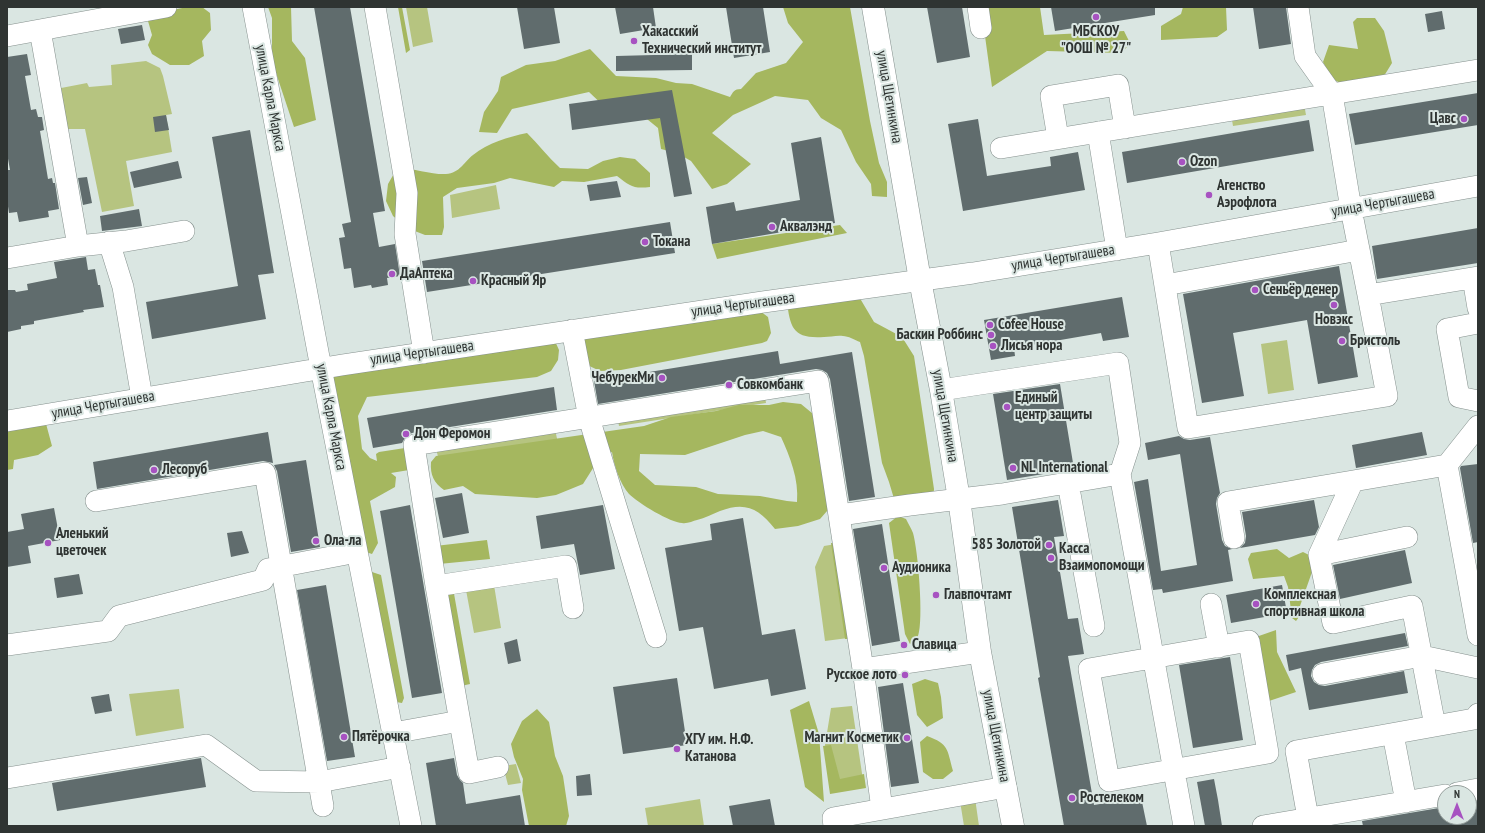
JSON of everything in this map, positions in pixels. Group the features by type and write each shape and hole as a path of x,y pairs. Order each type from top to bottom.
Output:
{"main road":[{"name":"улица Щетинкина","path":"873,7 920,280 941,390 959,499 980,652 1013,826"}],"street":[{"path":"7,36 166,7"},
{"name":"улица Карла Маркса","path":"253,7 321,368 412,826"},
{"path":"375,7 407,193 405,234 424,352"},
{"path":"978,7 981,28"},
{"path":"1158,243 1188,428 1387,396 1351,208 1332,94 1305,56 1298,7"},
{"path":"40,30 78,246"},
{"path":"1001,148 1478,70"},
{"path":"1058,138 1051,96 1118,85 1125,128"},
{"path":"1098,132 1117,250"},
{"name":"улица Чертыгашева","path":"7,421 424,352 974,273 1158,243 1478,186"},
{"path":"7,258 78,246 126,241 184,230"},
{"path":"109,242 123,287 142,398"},
{"path":"1165,285 1359,250"},
{"path":"1368,295 1475,278 1478,308"},
{"path":"1478,323 1447,329 1459,397 1478,401"},
{"path":"572,330 589,418 656,637"},
{"path":"941,390 1118,363 1130,443 1120,474 1184,826"},
{"path":"498,767 469,773 436,586 414,445 818,381 840,515 882,809"},
{"path":"1234,538 1228,502 1447,465 1478,426"},
{"path":"1447,465 1478,634"},
{"path":"96,501 265,473 323,806"},
{"path":"840,515 1002,494 1120,474"},
{"path":"1353,481 1319,555 1333,623 1412,606 1435,726"},
{"path":"1068,483 1094,626"},
{"path":"1319,555 1408,537"},
{"path":"7,646 108,631 119,616 263,580 268,568 357,552"},
{"path":"436,586 566,566 573,608"},
{"path":"1211,604 1219,647"},
{"path":"1249,641 1268,753 1109,781 1089,669 1153,658 1249,641"},
{"path":"863,669 980,652"},
{"path":"1324,674 1422,656 1478,668"},
{"path":"1308,818 1296,751 1474,719 1478,714"},
{"path":"393,733 460,721"},
{"path":"1393,734 1406,802"},
{"path":"7,778 206,745 256,781 319,782 400,768"},
{"path":"834,826 832,818 1006,787"},
{"path":"1263,826 1437,796"}],"green space":[{"path":"187,7 202,7 210,13 211,30 202,41 204,56 189,65 170,65 152,54 148,45 152,35 148,21 163,12"},
{"path":"268,7 291,7 292,41 305,58 316,120 294,127 272,61 272,18"},
{"path":"398,7 402,7 410,50 406,53"},
{"path":"406,7 427,7 433,42 413,47"},
{"path":"783,7 850,7 870,121 879,163 887,182 887,197 872,196 871,184 856,162 841,130 821,118 808,100 775,96 733,115 712,133 751,164 727,184 712,189 691,161 677,153 661,149 658,128 642,115 609,111 589,92 512,109 497,133 479,132 484,112 498,91 501,77 526,65 555,61 590,49 616,76 656,78 676,83 692,84 730,97 734,91 741,89 756,73 786,63 803,42 788,23"},
{"path":"981,7 1040,7 1044,35 1124,31 1130,43 1122,53 1047,51 992,87"},
{"path":"1183,7 1226,7 1227,30 1217,37 1161,40 1161,26 1181,14"},
{"path":"1357,18 1375,18 1384,31 1392,63 1384,76 1347,86 1332,79 1323,62 1329,45 1358,49 1353,22"},
{"path":"146,61 160,68 163,76 172,114 166,115 172,152 126,161 134,206 102,212 85,129 63,129 56,89 87,83 89,87 112,85 111,65"},
{"path":"1304,104 1306,115 1233,126 1231,114"},
{"path":"527,133 560,168 588,169 603,161 620,157 635,159 650,173 650,187 640,188 632,186 617,176 584,182 562,181 554,187 510,178 494,183 457,188 443,197 444,227 442,235 425,235 407,228 393,216 386,201 388,184 396,170 400,167 436,174 455,172 473,155 485,147"},
{"path":"496,185 500,209 452,218 450,195"},
{"path":"840,225 847,233 717,259 712,244"},
{"path":"858,295 874,322 902,337 914,356 934,489 933,503 895,502 882,463 864,356 860,342 845,336 806,336 800,334 792,325 787,301"},
{"path":"756,308 768,317 771,333 767,341 762,343 621,370 600,371 583,363 583,340 589,335"},
{"path":"554,339 559,350 558,360 551,371 537,377 367,397 358,416 362,449 370,458 377,461 376,454 379,452 405,448 409,470 391,473 396,477 395,487 370,501 378,543 372,554 363,551 331,375"},
{"path":"1287,340 1294,390 1268,394 1261,344"},
{"path":"764,390 766,403 619,426 617,414"},
{"path":"783,402 801,404 818,418 835,502 820,519 798,526 775,529 763,516 757,512 745,507 737,507 729,508 690,522 684,523 670,520 655,512 629,494 618,474 612,452 595,465 583,484 556,495 537,498 475,494 463,486 444,490 435,481 431,471 431,462 436,456 644,426 671,417 716,411 739,405 769,405","holes":["763,431 781,437 791,460 797,485 797,502 760,496 718,494 696,487 655,485 639,471 640,454 685,455 745,435"]},
{"path":"45,420 52,446 38,455 14,460 13,469 7,470 7,421"},
{"path":"554,425 558,443 439,461 435,444"},
{"path":"898,516 906,519 913,533 918,569 920,628 917,637 910,644 905,634 889,523"},
{"path":"487,540 490,559 439,564 435,546"},
{"path":"831,543 837,543 850,639 845,639"},
{"path":"836,544 848,638 825,641 815,567 824,546"},
{"path":"1277,549 1289,558 1303,552 1311,556 1312,572 1300,606 1299,617 1296,621 1292,618 1288,587 1284,576 1253,579 1248,559 1251,553"},
{"path":"372,572 381,575 404,698 402,703 396,702"},
{"path":"494,585 501,628 474,633 466,590"},
{"path":"453,588 470,684 461,686 444,591"},
{"path":"1276,630 1277,652 1296,692 1269,701 1256,637"},
{"path":"925,679 938,683 943,718 927,727 917,715 912,684"},
{"path":"179,689 184,728 136,736 129,694"},
{"path":"809,701 819,734 824,802 805,787 790,710"},
{"path":"852,706 864,787 831,793 825,745 831,708"},
{"path":"537,709 549,722 555,756 563,776 569,816 566,826 529,826 522,790 523,779 514,757 511,744 522,721"},
{"path":"927,736 940,742 948,752 953,771 943,779 933,779 923,772 920,742"},
{"path":"831,745 840,779 864,774 866,788 830,794 823,746"},
{"path":"516,764 521,783 508,785 503,766"},
{"path":"975,798 979,826 964,826 960,801"},
{"path":"700,799 704,826 648,826 645,808"}],"building":[{"path":"314,7 350,7 385,211 373,213 379,247 395,244 400,276 387,278 388,285 372,288 371,285 354,288 351,268 344,269 339,238 345,237 342,224 351,222"},
{"path":"517,7 554,7 560,43 524,49"},
{"path":"615,7 653,7 656,28 620,34"},
{"path":"726,7 763,7 770,52 734,58"},
{"path":"927,7 962,7 970,57 937,63"},
{"name":"МБСКОУ \"ООШ № 27\"","path":"1051,7 1155,7 1155,15 1055,31"},
{"path":"1253,7 1286,7 1291,44 1259,49"},
{"path":"1442,11 1445,29 1428,32 1425,14"},
{"path":"142,25 145,40 121,44 118,29"},
{"path":"27,54 31,75 25,76 31,110 36,109 38,117 42,117 44,130 40,131 48,179 52,178 53,183 55,183 59,209 48,211 49,217 19,222 17,212 9,213 7,200 7,170 10,170 7,153 7,57"},
{"path":"692,54 692,70 616,71 616,56"},
{"path":"672,90 692,194 674,197 660,118 572,130 569,104"},
{"path":"1478,93 1478,125 1355,145 1349,114"},
{"path":"166,115 169,130 155,132 153,117"},
{"path":"978,119 987,176 1051,166 1050,157 1078,152 1085,190 963,211 948,124"},
{"path":"1309,120 1314,151 1127,183 1122,152"},
{"path":"250,130 274,273 258,275 266,319 152,339 146,302 238,286 212,137"},
{"path":"821,137 835,223 712,244 706,207 734,202 736,211 800,200 791,143"},
{"path":"178,161 182,178 134,188 130,172"},
{"path":"87,177 92,203 83,205 78,178"},
{"path":"617,181 621,197 590,201 587,185"},
{"path":"139,209 142,226 102,231 100,216"},
{"path":"670,222 675,253 427,292 422,261"},
{"path":"1478,228 1478,263 1377,279 1372,246"},
{"path":"86,257 88,270 95,269 104,307 34,321 34,324 21,326 21,329 7,332 7,290 15,290 16,292 28,290 27,284 57,278 54,262"},
{"path":"1339,266 1358,377 1318,384 1307,320 1233,333 1244,396 1202,403 1183,294"},
{"path":"1122,297 1129,337 1103,341 1101,333 1014,348 1015,356 991,360 984,320"},
{"path":"778,351 780,364 852,352 875,497 849,501 830,379 827,373 822,370 816,369 598,404 594,381"},
{"path":"1060,384 1074,469 1007,480 993,394"},
{"path":"554,387 557,410 412,433 406,436 402,443 373,448 367,418"},
{"path":"268,432 273,463 263,461 97,489 93,462"},
{"path":"1422,432 1427,455 1356,468 1352,445"},
{"path":"1179,436 1190,440 1210,437 1220,493 1216,504 1222,540 1225,546 1232,549 1228,550 1233,581 1163,593 1162,589 1153,590 1134,482 1148,479 1161,571 1197,565 1180,454 1148,460 1145,443"},
{"path":"306,460 320,547 291,552 277,471 274,465"},
{"path":"1478,464 1478,542 1473,543 1460,468 1461,466"},
{"path":"462,493 469,533 443,538 435,498"},
{"path":"1058,500 1064,536 1054,537 1068,619 1078,618 1084,654 1068,656 1094,805 1141,797 1147,826 1064,826 1038,678 1040,677 1012,507"},
{"path":"1314,500 1319,527 1315,535 1240,548 1245,543 1246,536 1242,512"},
{"path":"410,505 442,693 412,698 380,511"},
{"path":"603,505 615,569 580,575 574,544 541,549 536,516"},
{"path":"54,508 60,540 28,546 31,563 7,567 7,532 24,529 21,514"},
{"path":"743,518 762,635 795,629 806,689 771,696 768,679 714,689 703,627 679,631 665,548 712,540 710,524"},
{"path":"882,524 900,641 872,646 853,529"},
{"path":"242,531 249,553 231,557 227,533"},
{"path":"1405,550 1412,583 1340,599 1333,565"},
{"path":"79,574 83,594 57,598 54,578"},
{"path":"326,585 355,757 327,761 297,590"},
{"name":"Комплексная спортивная школа","path":"1282,585 1287,613 1231,623 1226,595"},
{"path":"1405,633 1408,646 1321,662 1315,665 1311,676 1314,682 1325,686 1404,671 1408,693 1309,710 1301,668 1289,671 1286,655"},
{"path":"517,639 521,661 508,664 504,643"},
{"path":"1230,657 1243,740 1193,748 1179,665"},
{"path":"677,678 687,745 623,754 613,687"},
{"path":"903,683 919,783 891,787 878,687"},
{"path":"109,694 112,711 95,714 91,697"},
{"path":"201,758 206,787 57,811 52,783"},
{"path":"454,758 457,775 463,783 466,804 520,795 525,826 436,826 426,763"},
{"path":"590,774 592,795 577,796 576,776"},
{"path":"1214,779 1222,826 1205,826 1197,782"},
{"path":"770,799 775,826 733,826 729,806"},
{"path":"1477,801 1478,826 1363,826 1362,821 1437,808 1437,825 1477,825"}],"place":[{"name":"МБСКОУ \"ООШ № 27\"","path":"1096,17"},
{"name":"Хакасский Технический институт","path":"634,41"},
{"name":"Цавс","path":"1464,119"},
{"name":"Ozon","path":"1182,162"},
{"name":"Агенство Аэрофлота","path":"1209,195"},
{"name":"Аквалэнд","path":"772,227"},
{"name":"Токана","path":"645,242"},
{"name":"ДаАптека","path":"392,274"},
{"name":"Красный Яр","path":"473,281"},
{"name":"Сеньёр денер","path":"1255,290"},
{"name":"Новэкс","path":"1334,305"},
{"name":"Cofee House","path":"990,325"},
{"name":"Баскин Роббинс","path":"991,335"},
{"name":"Бристоль","path":"1342,341"},
{"name":"Лисья нора","path":"993,346"},
{"name":"ЧебурекМи","path":"662,378"},
{"name":"Совкомбанк","path":"729,385"},
{"name":"Единый центр защиты","path":"1007,407"},
{"name":"Дон Феромон","path":"406,434"},
{"name":"NL International","path":"1013,468"},
{"name":"Лесоруб","path":"154,470"},
{"name":"Ола-ла","path":"316,541"},
{"name":"Аленький цветочек","path":"48,543"},
{"name":"585 Золотой","path":"1049,545"},
{"name":"Касса Взаимопомощи","path":"1051,558"},
{"name":"Аудионика","path":"884,568"},
{"name":"Главпочтамт","path":"936,595"},
{"name":"Комплексная спортивная школа","path":"1256,604"},
{"name":"Славица","path":"904,645"},
{"name":"Русское лото","path":"905,675"},
{"name":"Пятёрочка","path":"344,737"},
{"name":"Магнит Косметик","path":"907,738"},
{"name":"ХГУ им. Н.Ф. Катанова","path":"677,749"},
{"name":"Ростелеком","path":"1072,798"}]}
